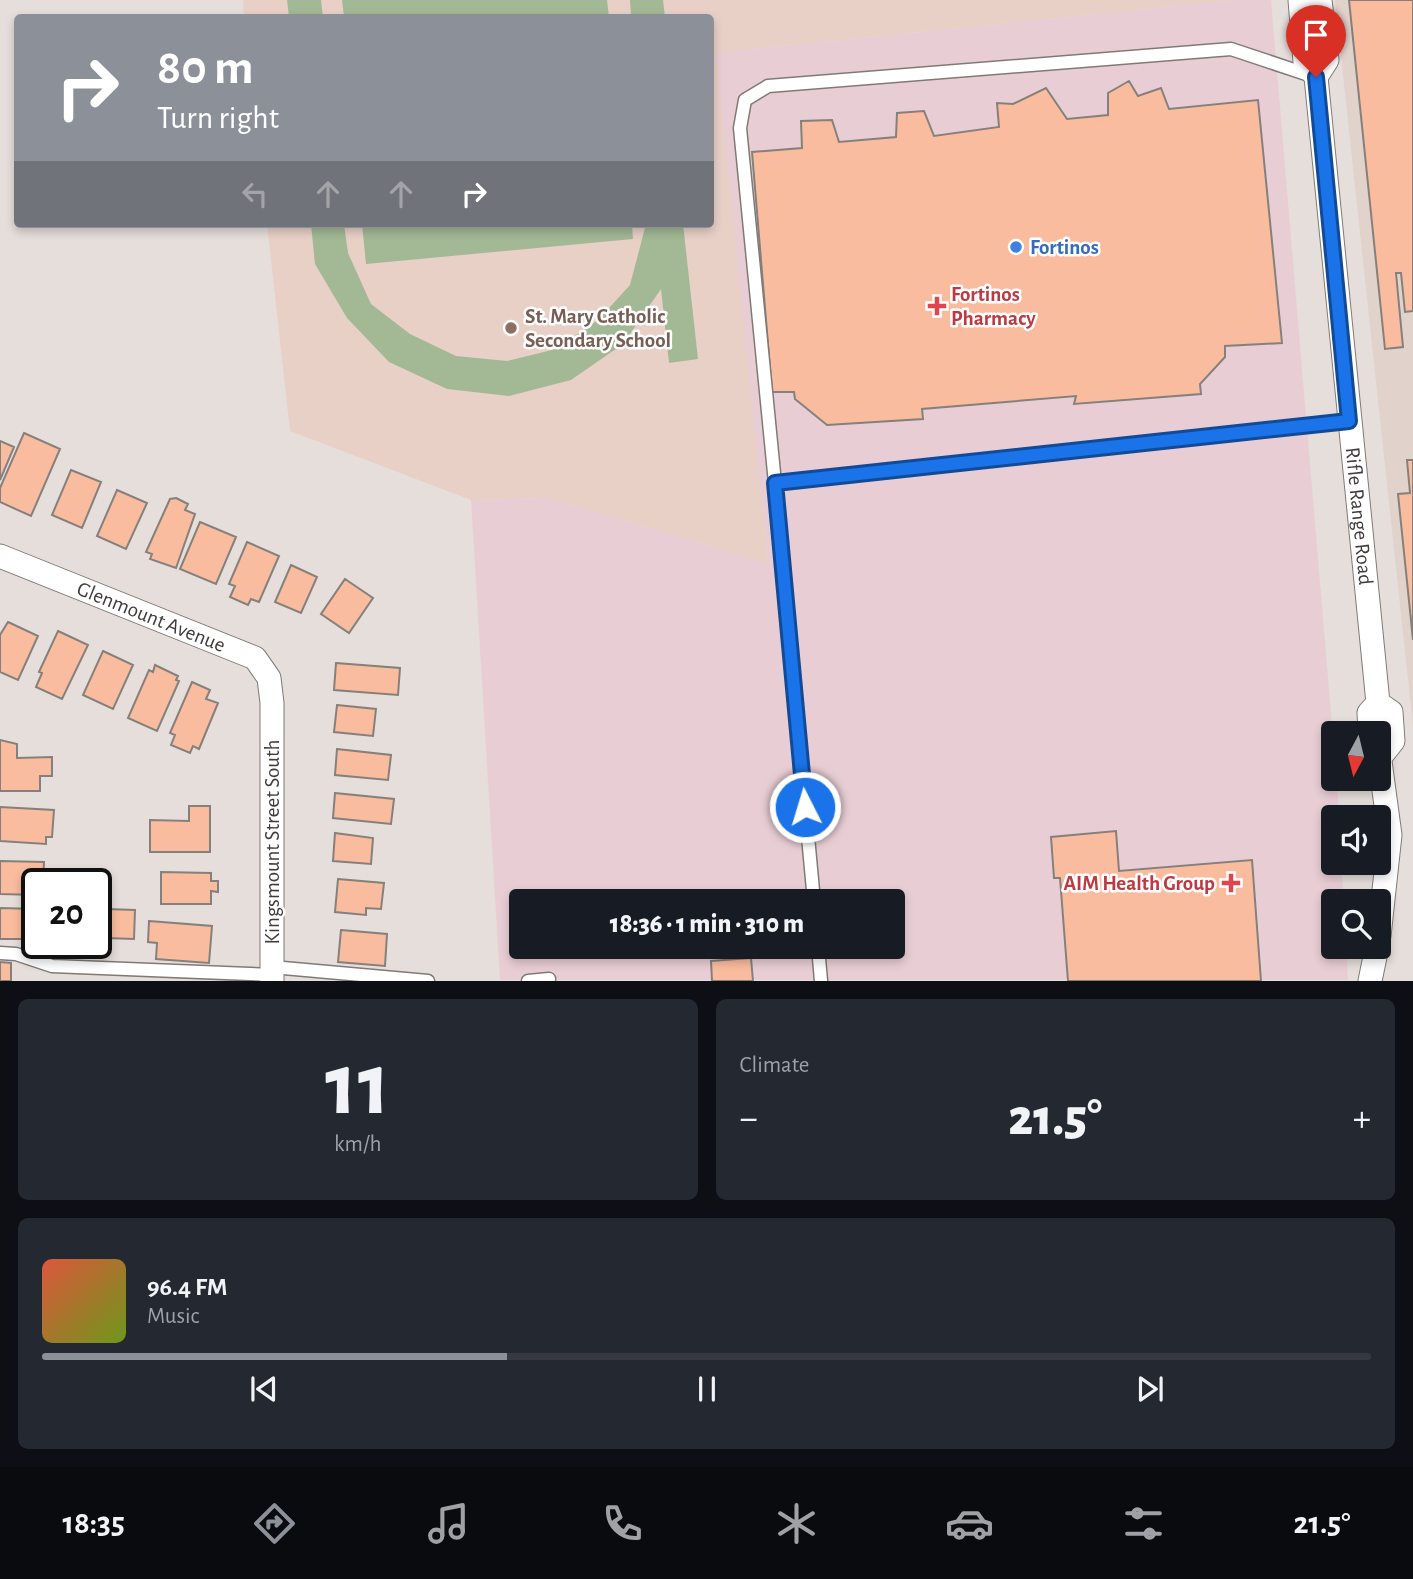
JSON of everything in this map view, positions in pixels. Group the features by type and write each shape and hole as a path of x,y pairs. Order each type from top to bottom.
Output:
{"street":[{"name":"Rifle Range Road","path":"1300,0 1305,62 1316,77 1378,703 1369,713 1369,721"},
{"name":"Rifle Range Road","path":"1316,77 1327,61 1320,0"},
{"name":"Glenmount Avenue","path":"0,556 255,658 268,678 272,703"},
{"name":"Kingsmount Street South","path":"272,703 272,974"},
{"name":"Rifle Range Road","path":"1378,703 1391,712 1391,742"},
{"name":"Rifle Range Road","path":"1384,791 1390,835 1384,889"},
{"path":"1370,981 1375,959"}],"lane":[{"path":"813,889 740,128 745,100 768,86 1231,49 1316,77"},
{"path":"775,483 1349,421"},
{"path":"0,953 16,954 52,966 428,981"},
{"path":"819,959 821,981"},
{"path":"528,981 549,979"}],"shaded area":[{"name":"St. Mary Catholic Secondary School","path":"243,0 1234,0 716,53 768,563 547,498 471,500 290,431 267,228 714,228 714,14 244,14"},
{"path":"1234,0 1271,0 1332,721 1321,721 1321,791 1338,791 1338,805 1321,805 1321,875 1342,875 1343,889 1321,889 1321,959 1347,959 1348,980 500,980 471,500 547,498 768,563 715,53"},
{"path":"1335,0 1413,0 1413,726"}],"green space":[{"path":"287,0 321,0 323,14 289,14"},
{"path":"342,0 607,0 609,14 344,14"},
{"path":"630,0 663,0 665,14 631,14"},
{"path":"311,228 345,228 348,253 371,304 410,334 456,356 507,361 556,349 598,320 630,285 645,228 683,228 698,359 669,363 661,289 623,344 571,380 509,396 447,389 389,362 347,318 315,264"},
{"path":"362,228 632,228 633,239 366,264"}],"building":[{"path":"1349,0 1413,0 1413,311 1405,312 1401,273 1396,273 1403,347 1385,349"},
{"name":"Fortinos","path":"1129,81 1138,96 1161,88 1169,109 1258,100 1282,343 1225,346 1225,357 1200,384 1201,394 1074,404 1076,396 922,409 923,419 827,425 795,399 794,392 772,392 752,152 802,148 801,121 832,120 839,142 896,137 897,113 924,111 934,136 999,127 997,103 1013,104 1046,88 1067,119 1108,115 1108,93"},
{"path":"24,433 60,449 31,516 0,502 0,488"},
{"path":"0,441 14,447 0,480"},
{"path":"1407,460 1413,460 1413,640 1398,494 1410,493"},
{"path":"71,470 101,482 82,528 52,515"},
{"path":"117,490 147,503 126,549 97,536"},
{"path":"176,498 188,504 185,510 195,514 176,568 150,559 152,554 146,552 170,499"},
{"path":"200,522 236,537 216,584 180,569"},
{"path":"247,542 279,556 259,602 251,599 248,605 230,597 235,586 229,584"},
{"path":"291,565 317,577 301,613 275,602"},
{"path":"345,579 373,598 349,633 321,614"},
{"path":"8,622 38,636 18,680 0,672 0,635"},
{"path":"58,631 88,645 62,699 36,687 42,673 39,672"},
{"path":"103,651 133,665 113,709 83,695"},
{"path":"336,663 400,668 398,695 334,690"},
{"path":"155,665 178,676 176,680 179,681 157,731 128,718 149,670 153,672"},
{"path":"192,682 210,690 206,699 218,703 199,749 193,746 190,753 171,745 175,735 170,733"},
{"path":"337,705 376,709 373,736 334,732"},
{"path":"0,740 17,744 17,758 52,757 52,776 40,776 40,791 0,791"},
{"path":"337,749 391,755 388,780 335,775"},
{"path":"335,793 394,799 391,824 333,818"},
{"path":"189,806 210,806 210,852 150,852 150,820 189,821"},
{"path":"0,807 54,810 52,837 46,837 46,844 0,841"},
{"path":"1116,831 1119,871 1252,860 1261,981 1068,981 1060,878 1054,878 1051,837"},
{"path":"335,833 373,838 371,864 333,861"},
{"path":"0,861 44,862 44,868 21,868 21,895 0,894"},
{"path":"161,872 211,873 211,881 218,881 218,892 211,891 211,904 161,904"},
{"path":"338,879 384,883 381,909 366,908 366,915 335,912"},
{"path":"0,908 21,909 21,939 0,939"},
{"path":"112,909 135,910 134,939 112,938"},
{"path":"149,921 212,926 209,963 156,959 157,943 148,942"},
{"path":"341,930 387,934 385,966 338,962"},
{"path":"751,959 753,981 712,981 711,961"},
{"path":"0,962 11,963 11,981 0,981"}],"place":[{"name":"Fortinos","path":"1016,247"},
{"name":"Fortinos Pharmacy","path":"937,306"},
{"name":"St. Mary Catholic Secondary School","path":"511,328"},
{"name":"AIM Health Group","path":"1231,883"}],"route":[{"path":"805,807 775,483 1349,421 1316,77"}]}
